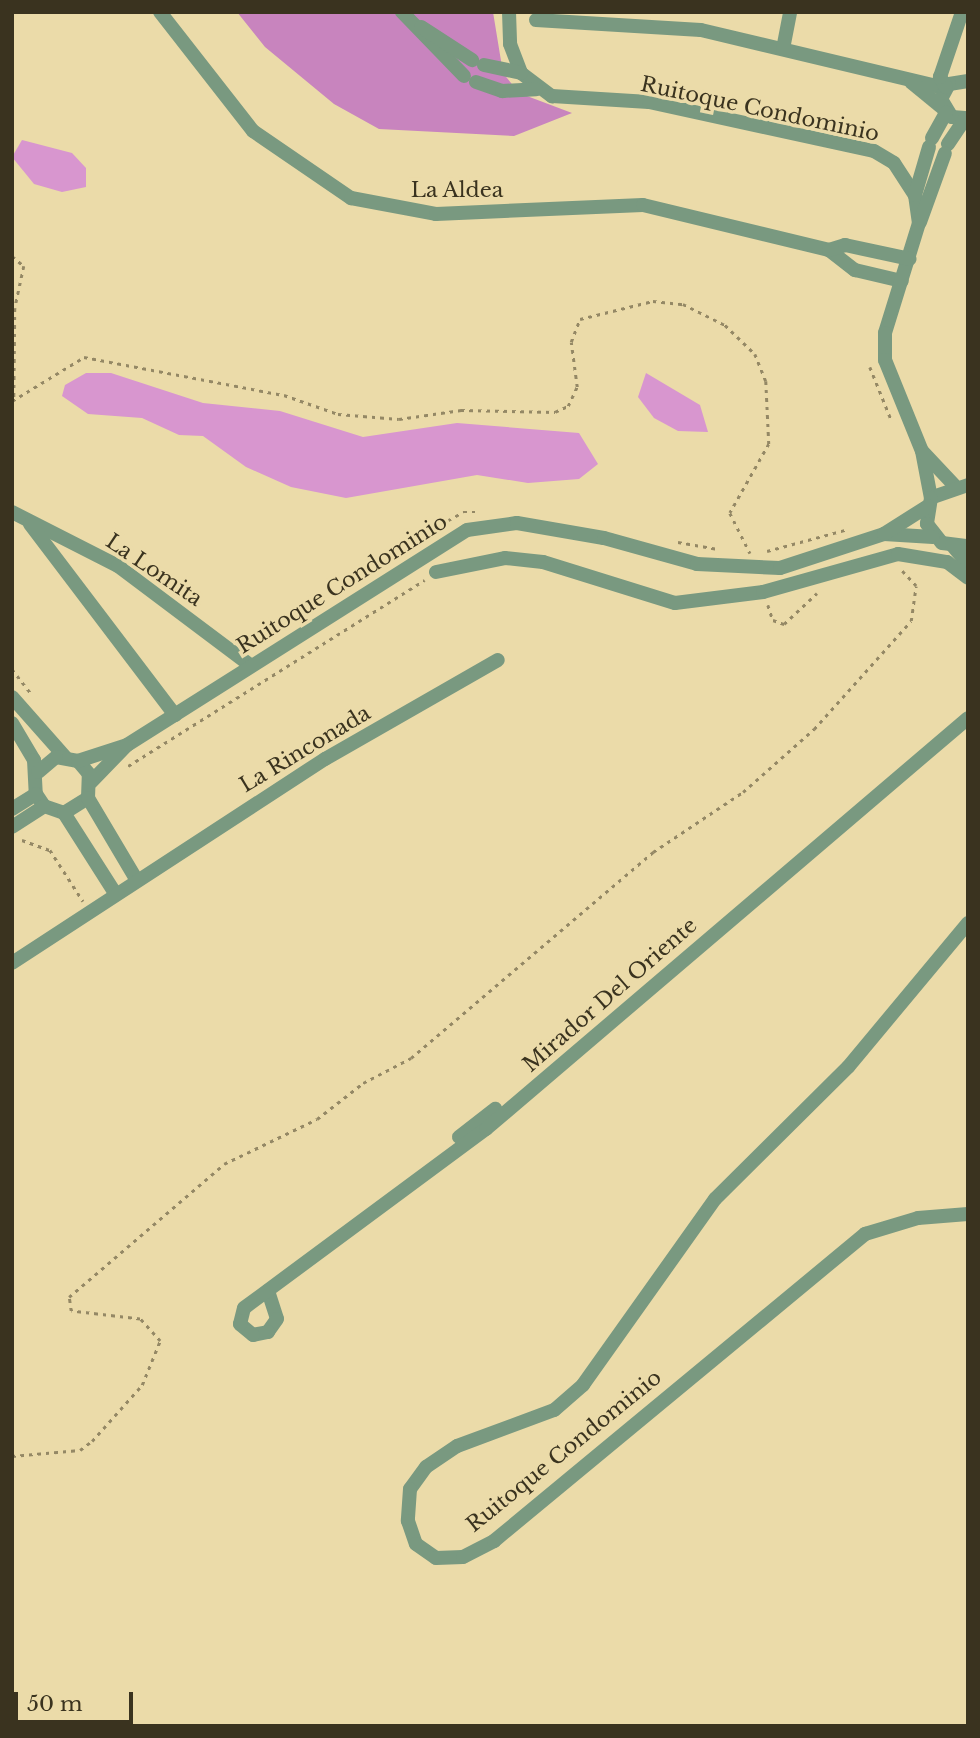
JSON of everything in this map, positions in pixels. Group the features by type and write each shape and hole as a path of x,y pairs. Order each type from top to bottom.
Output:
{"street":[{"name":"La Aldea","path":"160,12 253,131 351,198 436,214 643,205 829,250 855,270 902,281"},
{"path":"509,12 510,44 521,72 536,89"},
{"path":"783,49 790,12"},
{"path":"954,84 940,77 945,52 962,12"},
{"path":"405,16 478,63 521,72"},
{"name":"Ruitoque Condominio","path":"405,16 470,79 502,91 536,89 571,99 649,102 874,151 894,163 915,195"},
{"path":"536,20 645,23 783,49 911,82 954,84"},
{"path":"911,82 945,111 966,119"},
{"path":"945,111 954,84"},
{"name":"Ruitoque Condominio","path":"919,223 915,195 930,142 945,111"},
{"name":"Ruitoque Condominio","path":"933,537 922,451 885,360 885,333 919,223 947,149 966,119"},
{"name":"La Aldea","path":"829,250 845,245 910,259"},
{"name":"Ruitoque Condominio","path":"91,782 127,745 467,530 517,523 604,538 698,564 755,569 780,568 884,534 929,502 961,485 922,451"},
{"name":"La Lomita","path":"12,512 136,577 251,666"},
{"name":"La Lomita","path":"27,520 175,715"},
{"name":"Ruitoque Condominio","path":"884,534 933,537 952,545 968,546"},
{"name":"Ruitoque Condominio","path":"952,545 968,564"},
{"path":"436,572 505,558 543,562 675,603 763,592 898,554 947,562 968,578"},
{"name":"La Rinconada","path":"12,962 136,879 325,759 498,660"},
{"path":"12,697 91,782 88,798 136,879"},
{"path":"268,1291 276,1307 272,1328 253,1335 233,1310 485,1117 968,706"},
{"name":"Mirador Del Oriente","path":"238,1316 486,1129 968,718"},
{"path":"12,723 38,772 40,800"},
{"name":"Ruitoque Condominio","path":"38,772 71,759 127,745"},
{"path":"64,813 88,798"},
{"path":"12,827 40,800"},
{"path":"12,809 40,800 64,813 115,893"},
{"name":"Ruitoque Condominio","path":"968,923 848,1068 715,1199 583,1385 554,1410 457,1446 426,1467 410,1489 408,1521 416,1544 436,1558 463,1557 494,1541 865,1234 918,1218 968,1214"}],"path":[{"path":"12,256 22,261 24,274 15,308 13,401"},
{"path":"13,401 69,363 102,357 184,379 284,395 338,414 399,419 461,410 555,412 568,406 577,387 571,342 580,318 653,302 683,304 725,325 755,354 766,381 769,444 730,513 752,555"},
{"path":"869,359 895,427"},
{"path":"361,578 403,545 463,512 488,511"},
{"path":"740,553 752,555 854,528"},
{"path":"664,539 727,551"},
{"path":"12,1456 80,1450 142,1385 160,1341 140,1319 71,1311 69,1297 224,1164 317,1119 411,1058 653,852 743,792 814,729 911,621 916,586 910,573 890,567"},
{"path":"122,770 436,572"},
{"path":"763,592 773,620 784,624 819,591"},
{"path":"12,669 35,699"},
{"path":"12,842 29,839 50,850 89,910"}],"shaded area":[{"path":"237,12 493,12 503,73 519,93 572,113 514,136 379,129 334,104 265,47"},
{"path":"22,140 72,153 86,168 86,187 62,192 34,184 12,157"},
{"path":"86,373 111,373 203,403 280,411 363,437 457,423 579,433 598,464 579,479 528,483 477,475 346,498 291,487 246,467 203,436 179,435 142,418 88,414 62,396 65,385"},
{"path":"646,373 700,405 708,432 678,431 654,418 638,397"}]}
